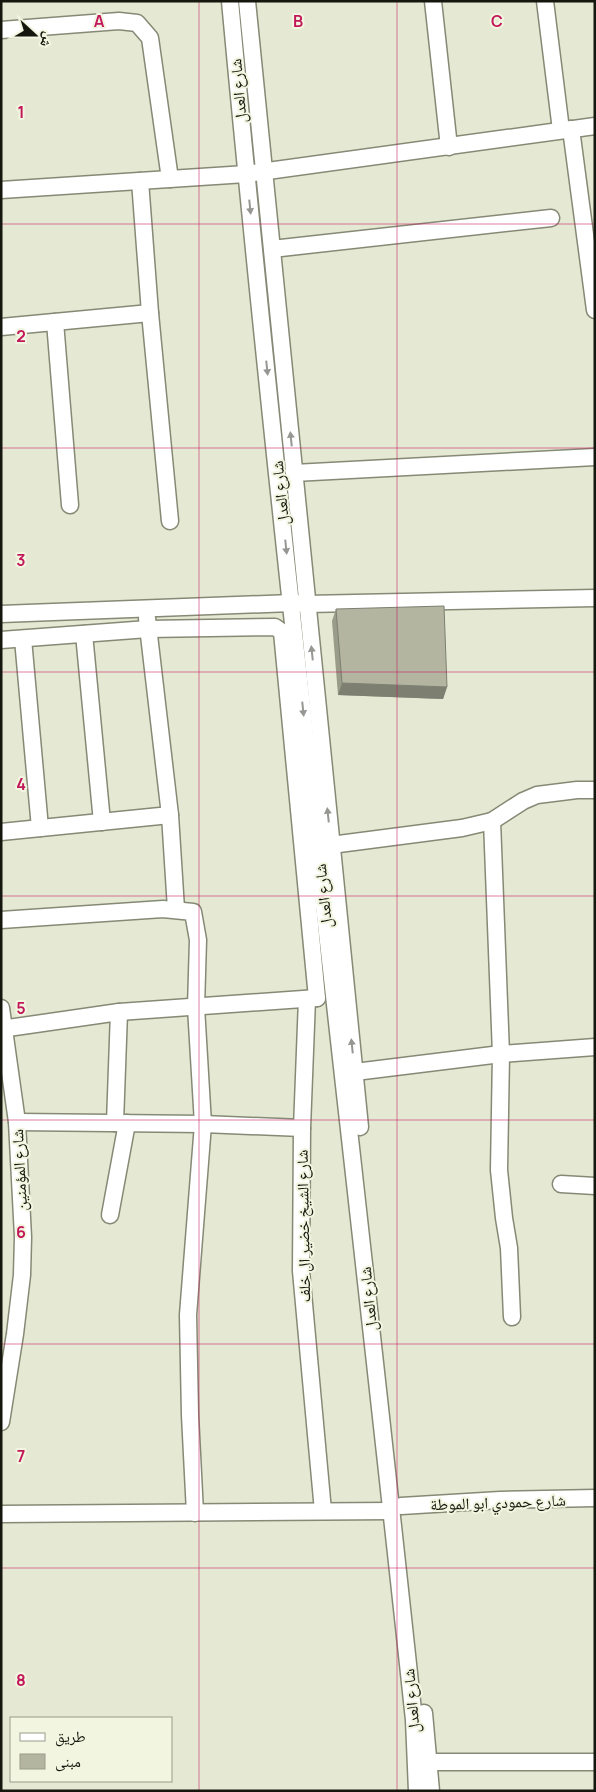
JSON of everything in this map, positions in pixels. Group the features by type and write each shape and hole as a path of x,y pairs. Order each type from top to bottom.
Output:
{"street":[{"name":"شارع العدل","path":"230,1 246,174 299,603 332,845 396,1509 414,1720 417,1791"},
{"name":"شارع العدل","path":"247,1 294,473 319,998 353,1156 429,1762 431,1791"},
{"path":"433,1 449,146"},
{"path":"545,1 566,130 591,243 595,310"},
{"path":"1,30 119,20 137,23 150,38 170,179"},
{"path":"1,190 246,174 595,126"},
{"path":"140,181 150,313 170,521"},
{"path":"272,249 551,218"},
{"path":"1,327 150,313"},
{"path":"55,322 70,506"},
{"path":"294,473 595,457"},
{"path":"1,614 299,603 595,598"},
{"path":"146,609 170,815 176,909"},
{"path":"1,640 22,640 148,629 275,627 282,632 319,998 119,1012 3,1029"},
{"path":"84,634 102,822"},
{"path":"22,640 40,828"},
{"path":"332,845 462,828 492,821 523,801 537,795 577,790 595,790"},
{"path":"1,832 170,815"},
{"path":"492,821 501,1054 500,1170 504,1218 509,1248 512,1317"},
{"path":"1,920 176,909 193,912 198,940 196,1007 203,1124 188,1315 190,1415 195,1513"},
{"name":"شارع الشيخ خضير ال خلف","path":"319,998 302,1128 301,1271 323,1511"},
{"name":"شارع المؤمنين","path":"1,1008 16,1122 23,1237 22,1275 15,1334 1,1422"},
{"path":"110,1216 121,1123 119,1012"},
{"path":"354,1072 501,1054 595,1047"},
{"path":"16,1122 203,1124 302,1128"},
{"path":"561,1184 595,1186"},
{"name":"شارع حمودي ابو الموطة","path":"1,1514 323,1511 396,1509 500,1500 595,1498"},
{"path":"429,1762 595,1762"}],"building":[{"path":"444,606 447,687 342,683 336,609"}]}
